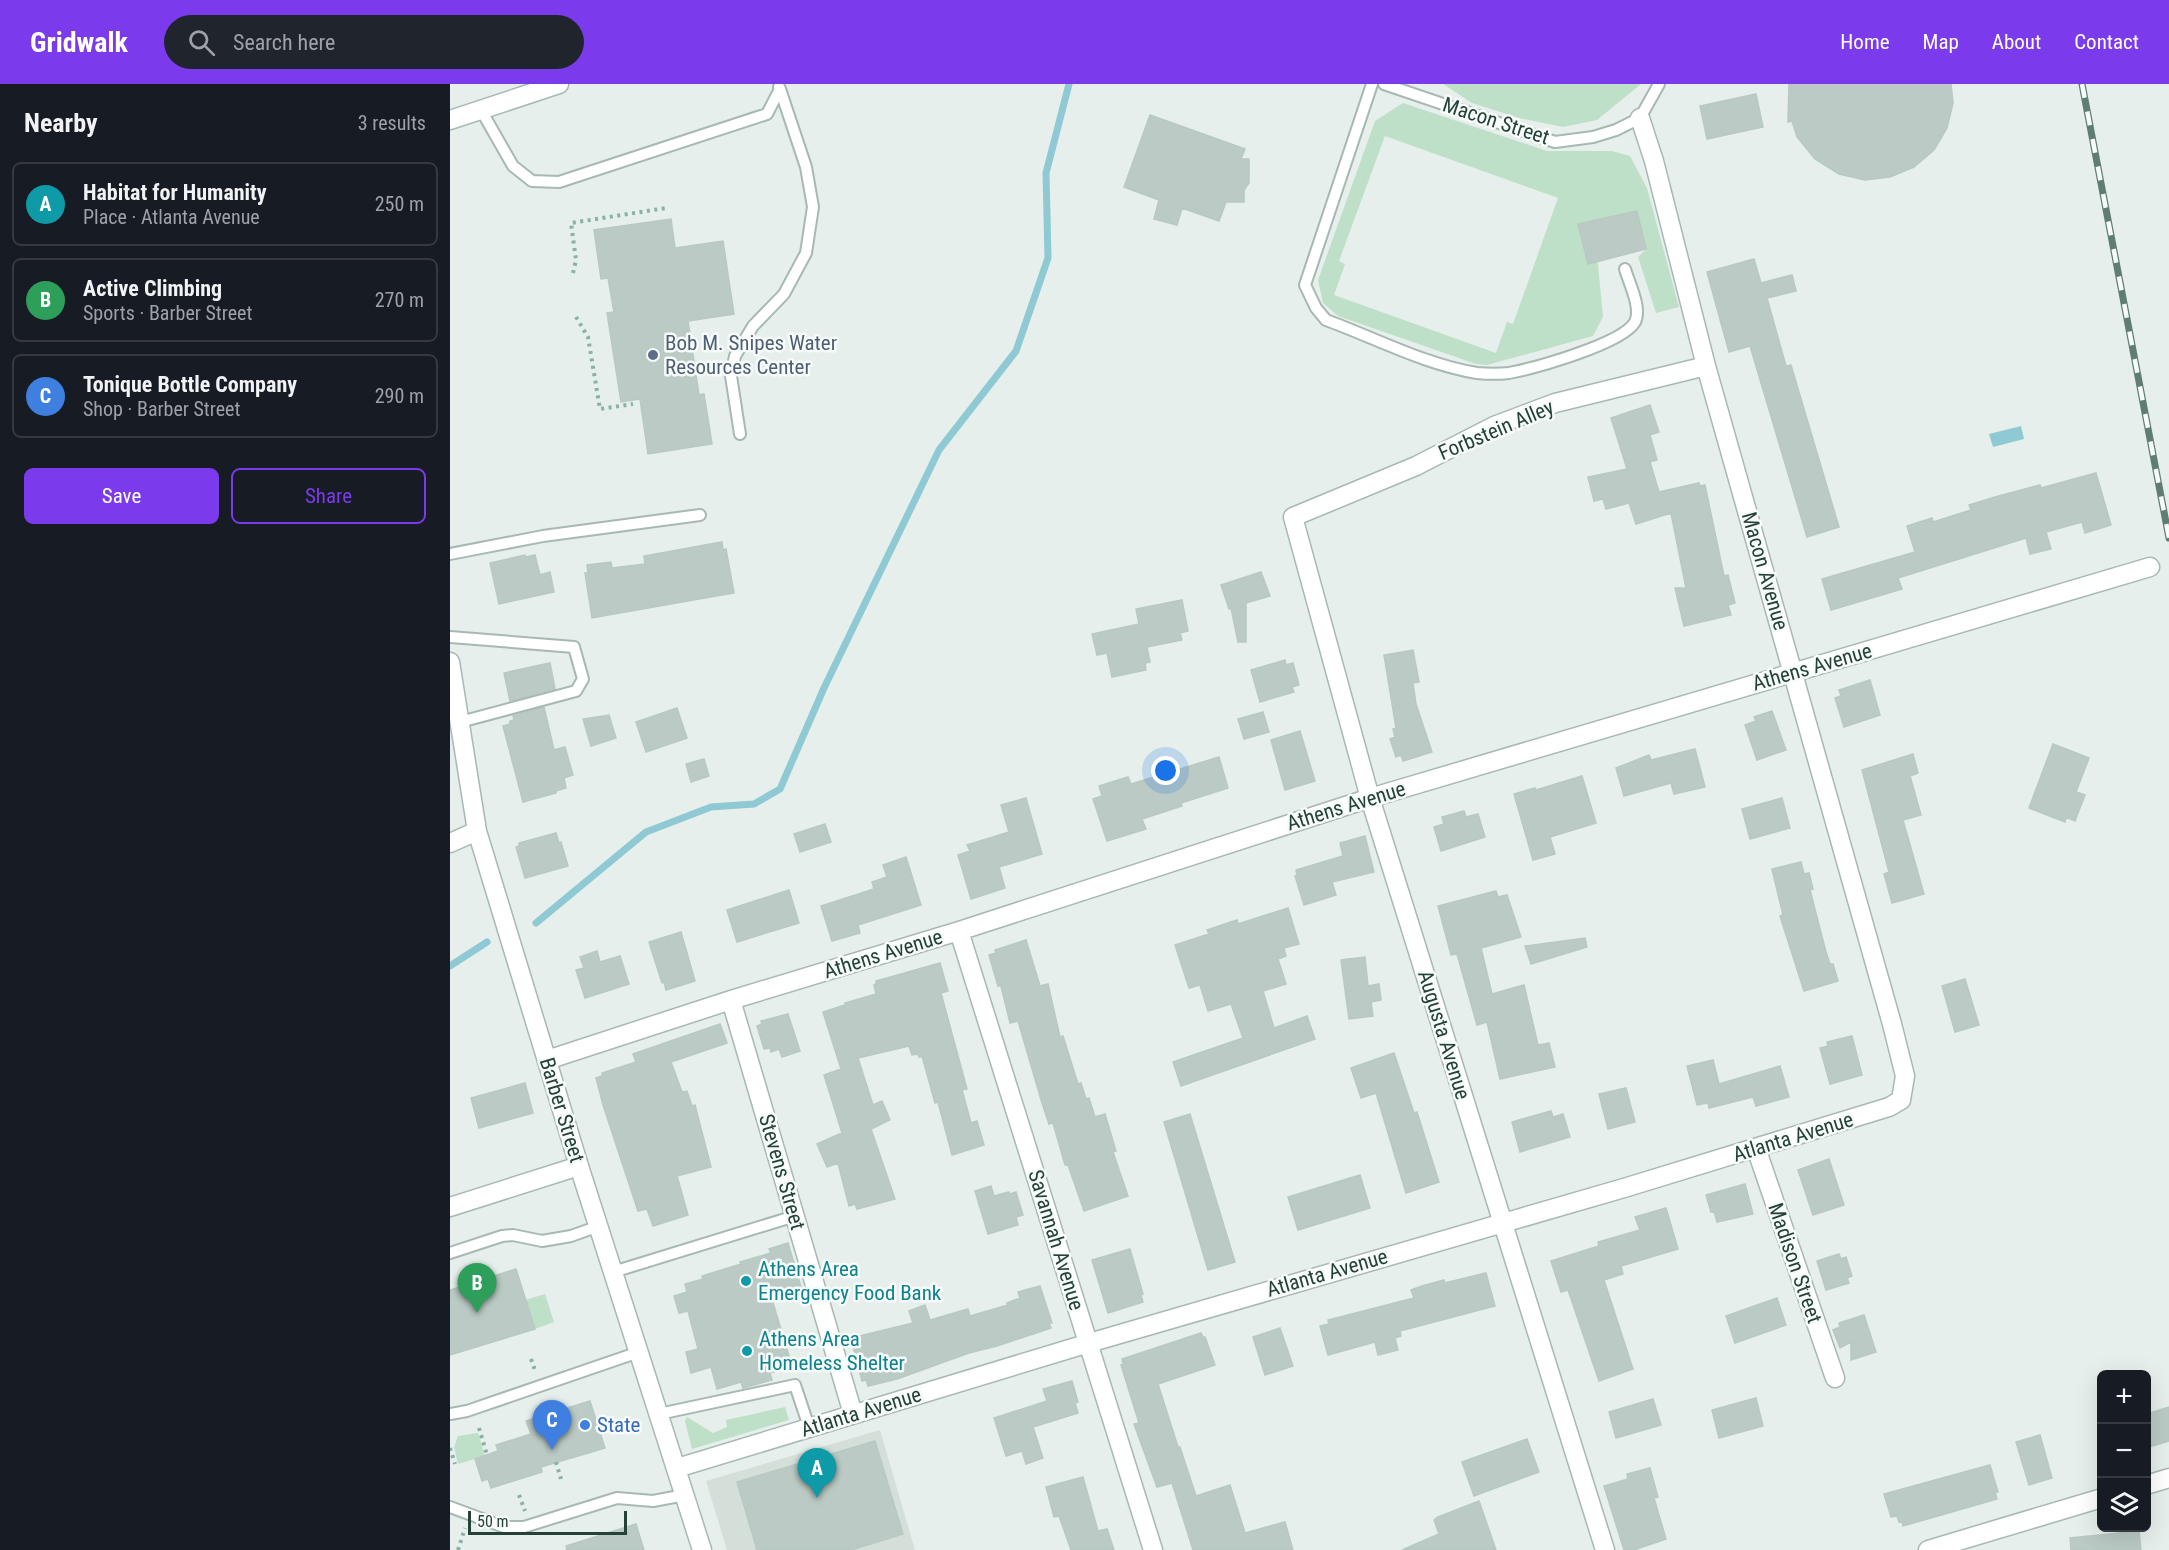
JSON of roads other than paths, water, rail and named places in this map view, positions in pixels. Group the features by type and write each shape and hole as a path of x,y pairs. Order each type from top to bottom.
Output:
{"street":[{"path":"450,120 559,84"},
{"name":"Macon Avenue","path":"1640,118 1654,161 1706,366 1892,1024"},
{"name":"Forbstein Alley","path":"1293,517 1416,466 1494,426 1555,403 1706,366"},
{"name":"Augusta Avenue","path":"1293,517 1370,798 1605,1550"},
{"name":"Athens Avenue","path":"547,1060 731,1000 959,931 1370,798 2150,567"},
{"name":"Barber Street","path":"450,662 477,831 579,1166 702,1550"},
{"path":"450,843 477,831"},
{"name":"Savannah Avenue","path":"959,931 1153,1550"},
{"name":"Stevens Street","path":"731,1000 853,1414"},
{"name":"Atlanta Avenue","path":"677,1468 1089,1343 1889,1107 1901,1100 1905,1076 1892,1024"},
{"name":"Madison Street","path":"1756,1148 1835,1378"},
{"path":"450,1207 579,1166"},
{"path":"2151,1483 2169,1478"},
{"path":"1928,1550 2097,1499"}],"lane":[{"path":"1372,84 1305,285 1316,308 1326,320 1422,358 1478,373 1508,373 1612,341 1627,330 1635,321 1637,308 1625,269"},
{"name":"Macon Street","path":"1384,84 1555,142 1593,137 1616,130 1640,118"},
{"path":"1640,118 1659,84"},
{"path":"481,110 513,166 532,181 558,182 767,114 779,87"},
{"path":"740,434 731,376 735,356 753,326 784,294 806,253 813,207 806,167 779,87"},
{"path":"450,554 543,537 700,515"},
{"path":"450,638 574,647 583,679 576,691 460,722"},
{"path":"613,1272 795,1216"},
{"path":"450,1252 502,1236 513,1235 542,1241 565,1238 599,1226"},
{"path":"450,1414 467,1412 639,1352"},
{"path":"659,1414 795,1385 809,1427"},
{"path":"450,1507 504,1527 524,1527 617,1498 653,1502 685,1495"}],"water":[{"path":"2021,426 2024,439 1993,447 1989,434"}],"waterway":[{"path":"536,923 646,832 711,807 754,804 780,789 824,688 939,450 1016,351 1048,258 1046,173 1069,84"},
{"path":"450,966 487,942"}],"railway":[{"path":"2082,84 2169,538"}],"place":[{"name":"Bob M. Snipes Water Resources Center","path":"653,355"},
{"name":"Athens Area Emergency Food Bank","path":"746,1281"},
{"name":"Active Climbing","path":"477,1313"},
{"name":"Athens Area Homeless Shelter","path":"747,1351"},
{"name":"State","path":"585,1425"},
{"name":"Tonique Bottle Company","path":"552,1450"},
{"name":"Habitat for Humanity","path":"817,1498"}]}
